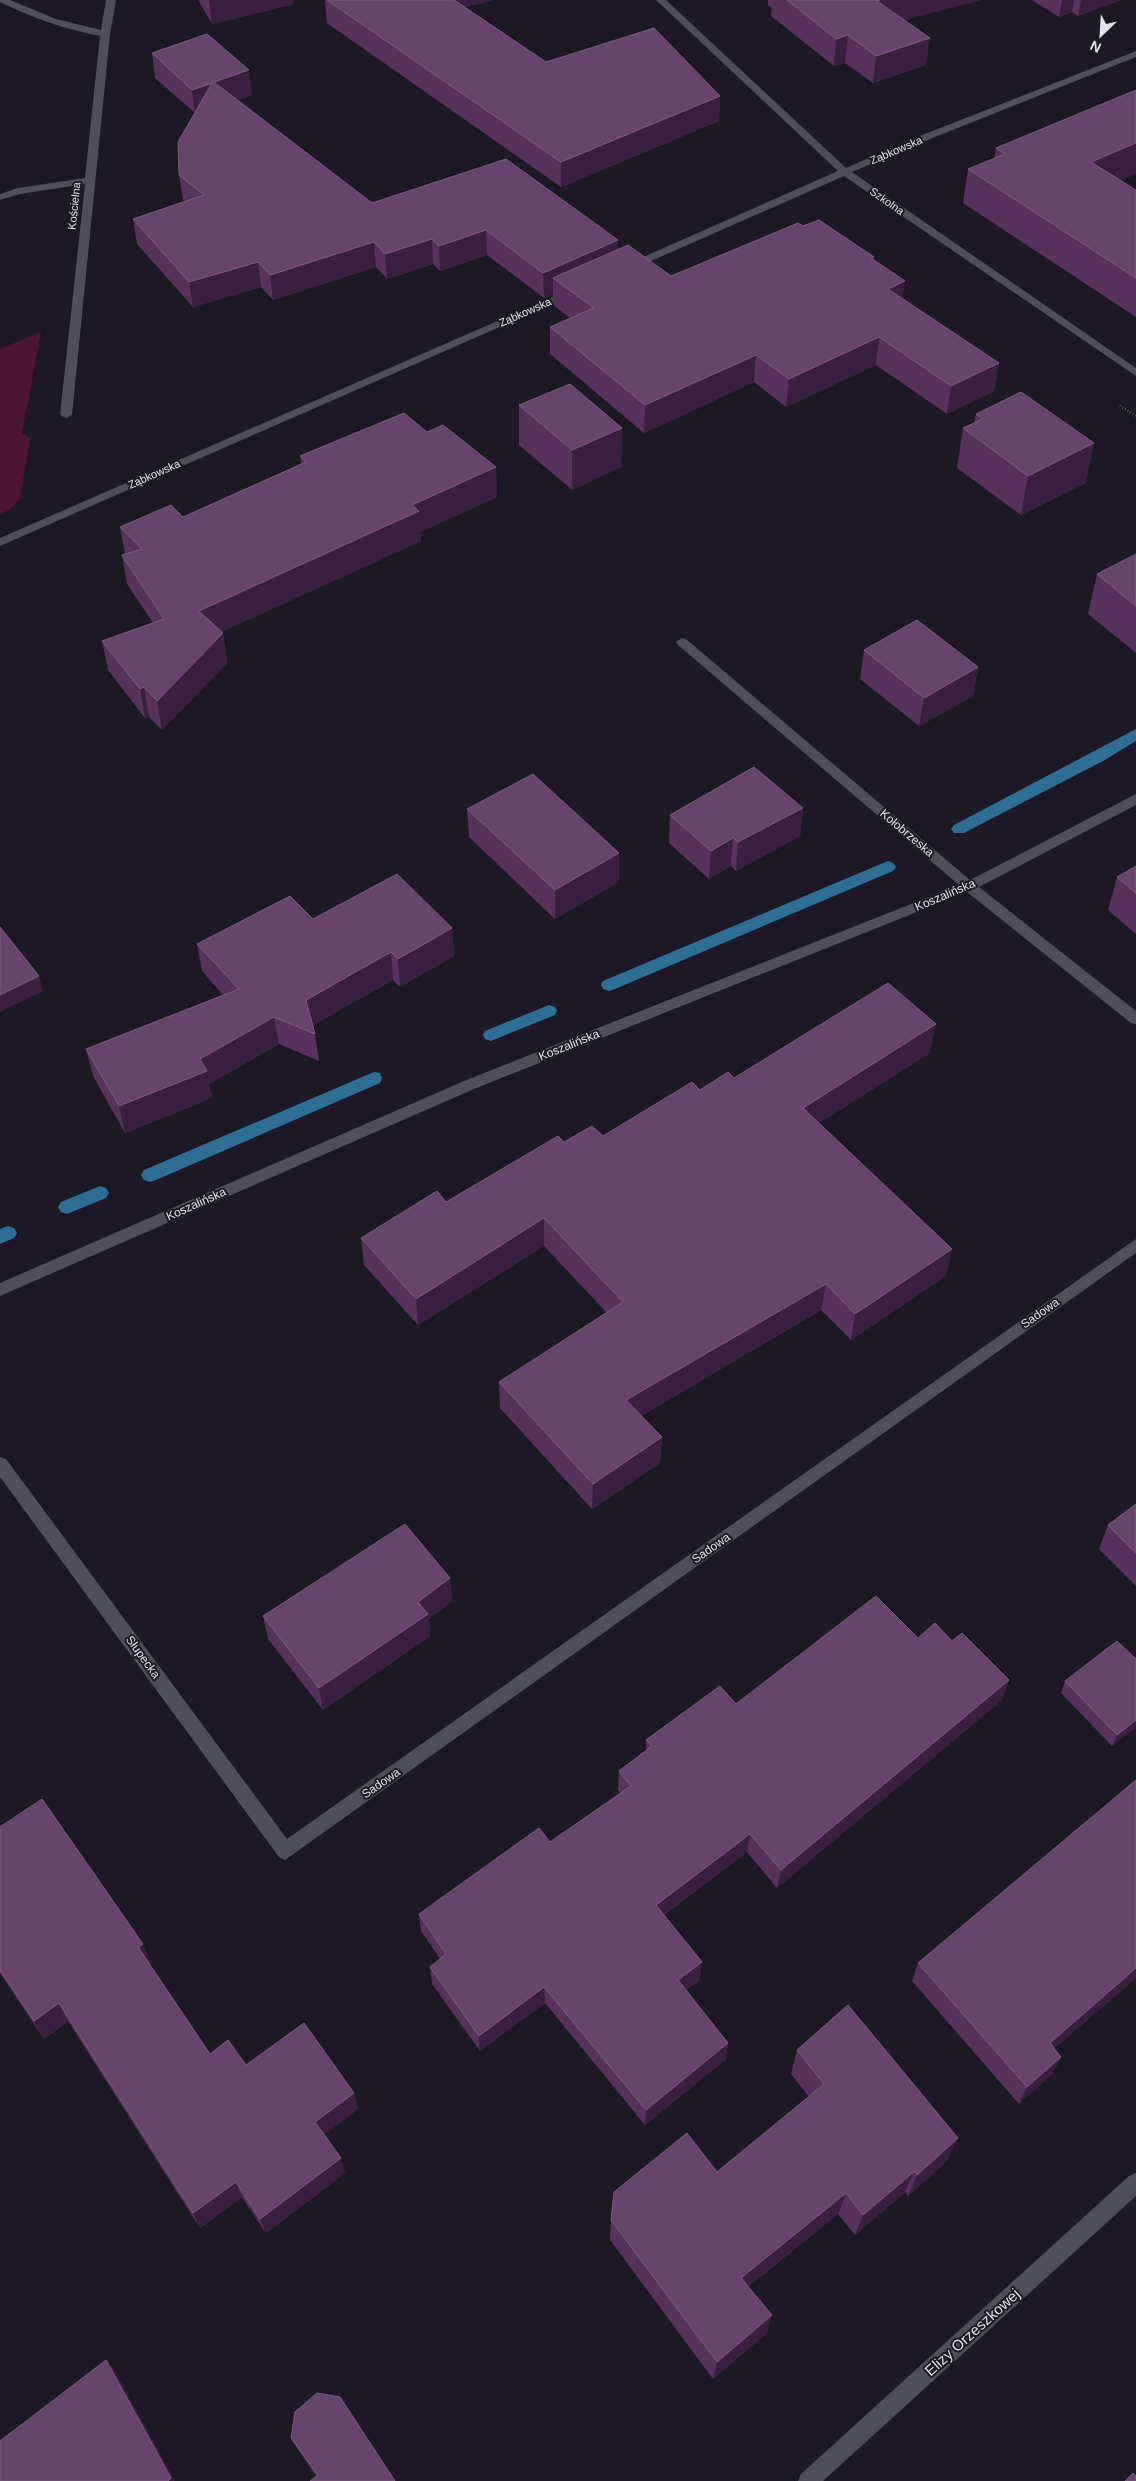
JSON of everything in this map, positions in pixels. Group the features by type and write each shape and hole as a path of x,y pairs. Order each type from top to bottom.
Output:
{"street":[{"path":"3,0 62,24 105,34"},
{"name":"Kościelna","path":"66,415 89,180 105,34 111,0"},
{"name":"Szkolna","path":"662,0 845,172 1136,373"},
{"name":"Ząbkowska","path":"616,272 845,172 1136,54"},
{"path":"0,198 18,191 89,180"},
{"name":"Ząbkowska","path":"0,542 580,288"},
{"name":"Kołobrzeska","path":"682,642 968,886 1136,1019"},
{"name":"Koszalińska","path":"0,1290 468,1085 968,886 1136,799"},
{"name":"Sadowa","path":"285,1851 1136,1245"},
{"name":"Słupecka","path":"0,1464 285,1851"},
{"name":"Elizy Orzeszkowej","path":"808,2481 1136,2183"}],"shaded area":[{"path":"41,332 22,433 30,438 20,499 9,510 0,514 0,349"}],"building":[{"path":"327,0 454,0 546,62 654,28 720,96 561,162"},
{"path":"787,0 880,0 877,1 930,38 876,56 848,35 836,39"},
{"path":"207,34 249,70 214,82 372,203 506,159 618,240 543,273 486,230 439,246 432,239 385,254 374,242 270,275 258,262 189,282 133,219 204,195 179,175 178,142 212,83 192,90 152,53"},
{"path":"1136,90 1136,143 1091,162 1136,190 1136,278 968,169 1005,154 996,148"},
{"path":"819,220 874,257 871,258 905,281 888,289 999,363 951,386 879,337 789,379 756,355 645,405 550,327 594,308 553,278 628,245 671,276 798,223 803,226"},
{"path":"570,384 622,428 572,450 519,405"},
{"path":"1021,392 1094,443 1028,476 963,428 983,419 976,414"},
{"path":"404,413 427,432 443,425 496,467 412,505 419,511 199,611 223,633 157,701 144,687 140,689 102,641 164,619 122,555 142,549 120,527 171,505 183,517 306,462 300,456"},
{"path":"1136,554 1136,606 1097,574"},
{"path":"917,620 978,667 924,698 864,650"},
{"path":"754,767 803,808 738,842 733,838 711,851 670,815"},
{"path":"533,774 619,853 555,890 467,809"},
{"path":"1136,866 1136,893 1117,877"},
{"path":"397,874 452,928 398,959 391,952 306,1000 315,1034 274,1017 200,1059 207,1071 119,1106 86,1049 239,989 197,944 290,896 313,919"},
{"path":"0,927 39,976 0,995"},
{"path":"888,983 936,1024 803,1108 952,1249 855,1314 826,1284 626,1400 662,1437 593,1484 499,1382 623,1302 544,1218 416,1299 361,1238 437,1191 446,1202 558,1136 564,1142 592,1126 603,1136 692,1082 700,1090 728,1072 734,1078"},
{"path":"1136,1504 1136,1553 1108,1525"},
{"path":"405,1524 450,1578 418,1602 428,1614 319,1688 263,1616"},
{"path":"876,1596 918,1638 935,1623 952,1641 962,1633 1009,1680 781,1870 750,1834 656,1905 702,1962 678,1980 728,2043 646,2110 544,1987 479,2036 430,1967 446,1954 419,1914 539,1828 550,1842 631,1786 619,1771 652,1746 646,1740 720,1686 736,1704"},
{"path":"1117,1641 1136,1659 1136,1720 1117,1735 1065,1681"},
{"path":"1136,1780 1136,1968 1050,2043 1061,2057 1027,2087 918,1963"},
{"path":"42,1799 143,1944 138,1947 210,2054 228,2040 246,2065 304,2023 354,2093 315,2122 341,2158 260,2219 236,2182 193,2213 59,2003 34,2021 0,1970 0,1827"},
{"path":"848,2005 958,2138 917,2175 915,2171 863,2215 846,2193 741,2278 772,2315 717,2362 611,2220 614,2192 687,2133 717,2172 824,2084 797,2050"},
{"path":"106,2360 171,2478 168,2481 0,2481 0,2441"},
{"path":"317,2393 340,2397 395,2481 310,2481 318,2475 291,2438 295,2412"},
{"path":"1133,2473 1136,2476 1136,2481 1125,2481"}],"waterway":[{"path":"959,829 1098,757 1136,734"},
{"path":"609,985 888,867"},
{"path":"491,1035 549,1011"},
{"path":"150,1175 374,1078"},
{"path":"67,1207 100,1193"},
{"path":"0,1237 8,1233"}]}
